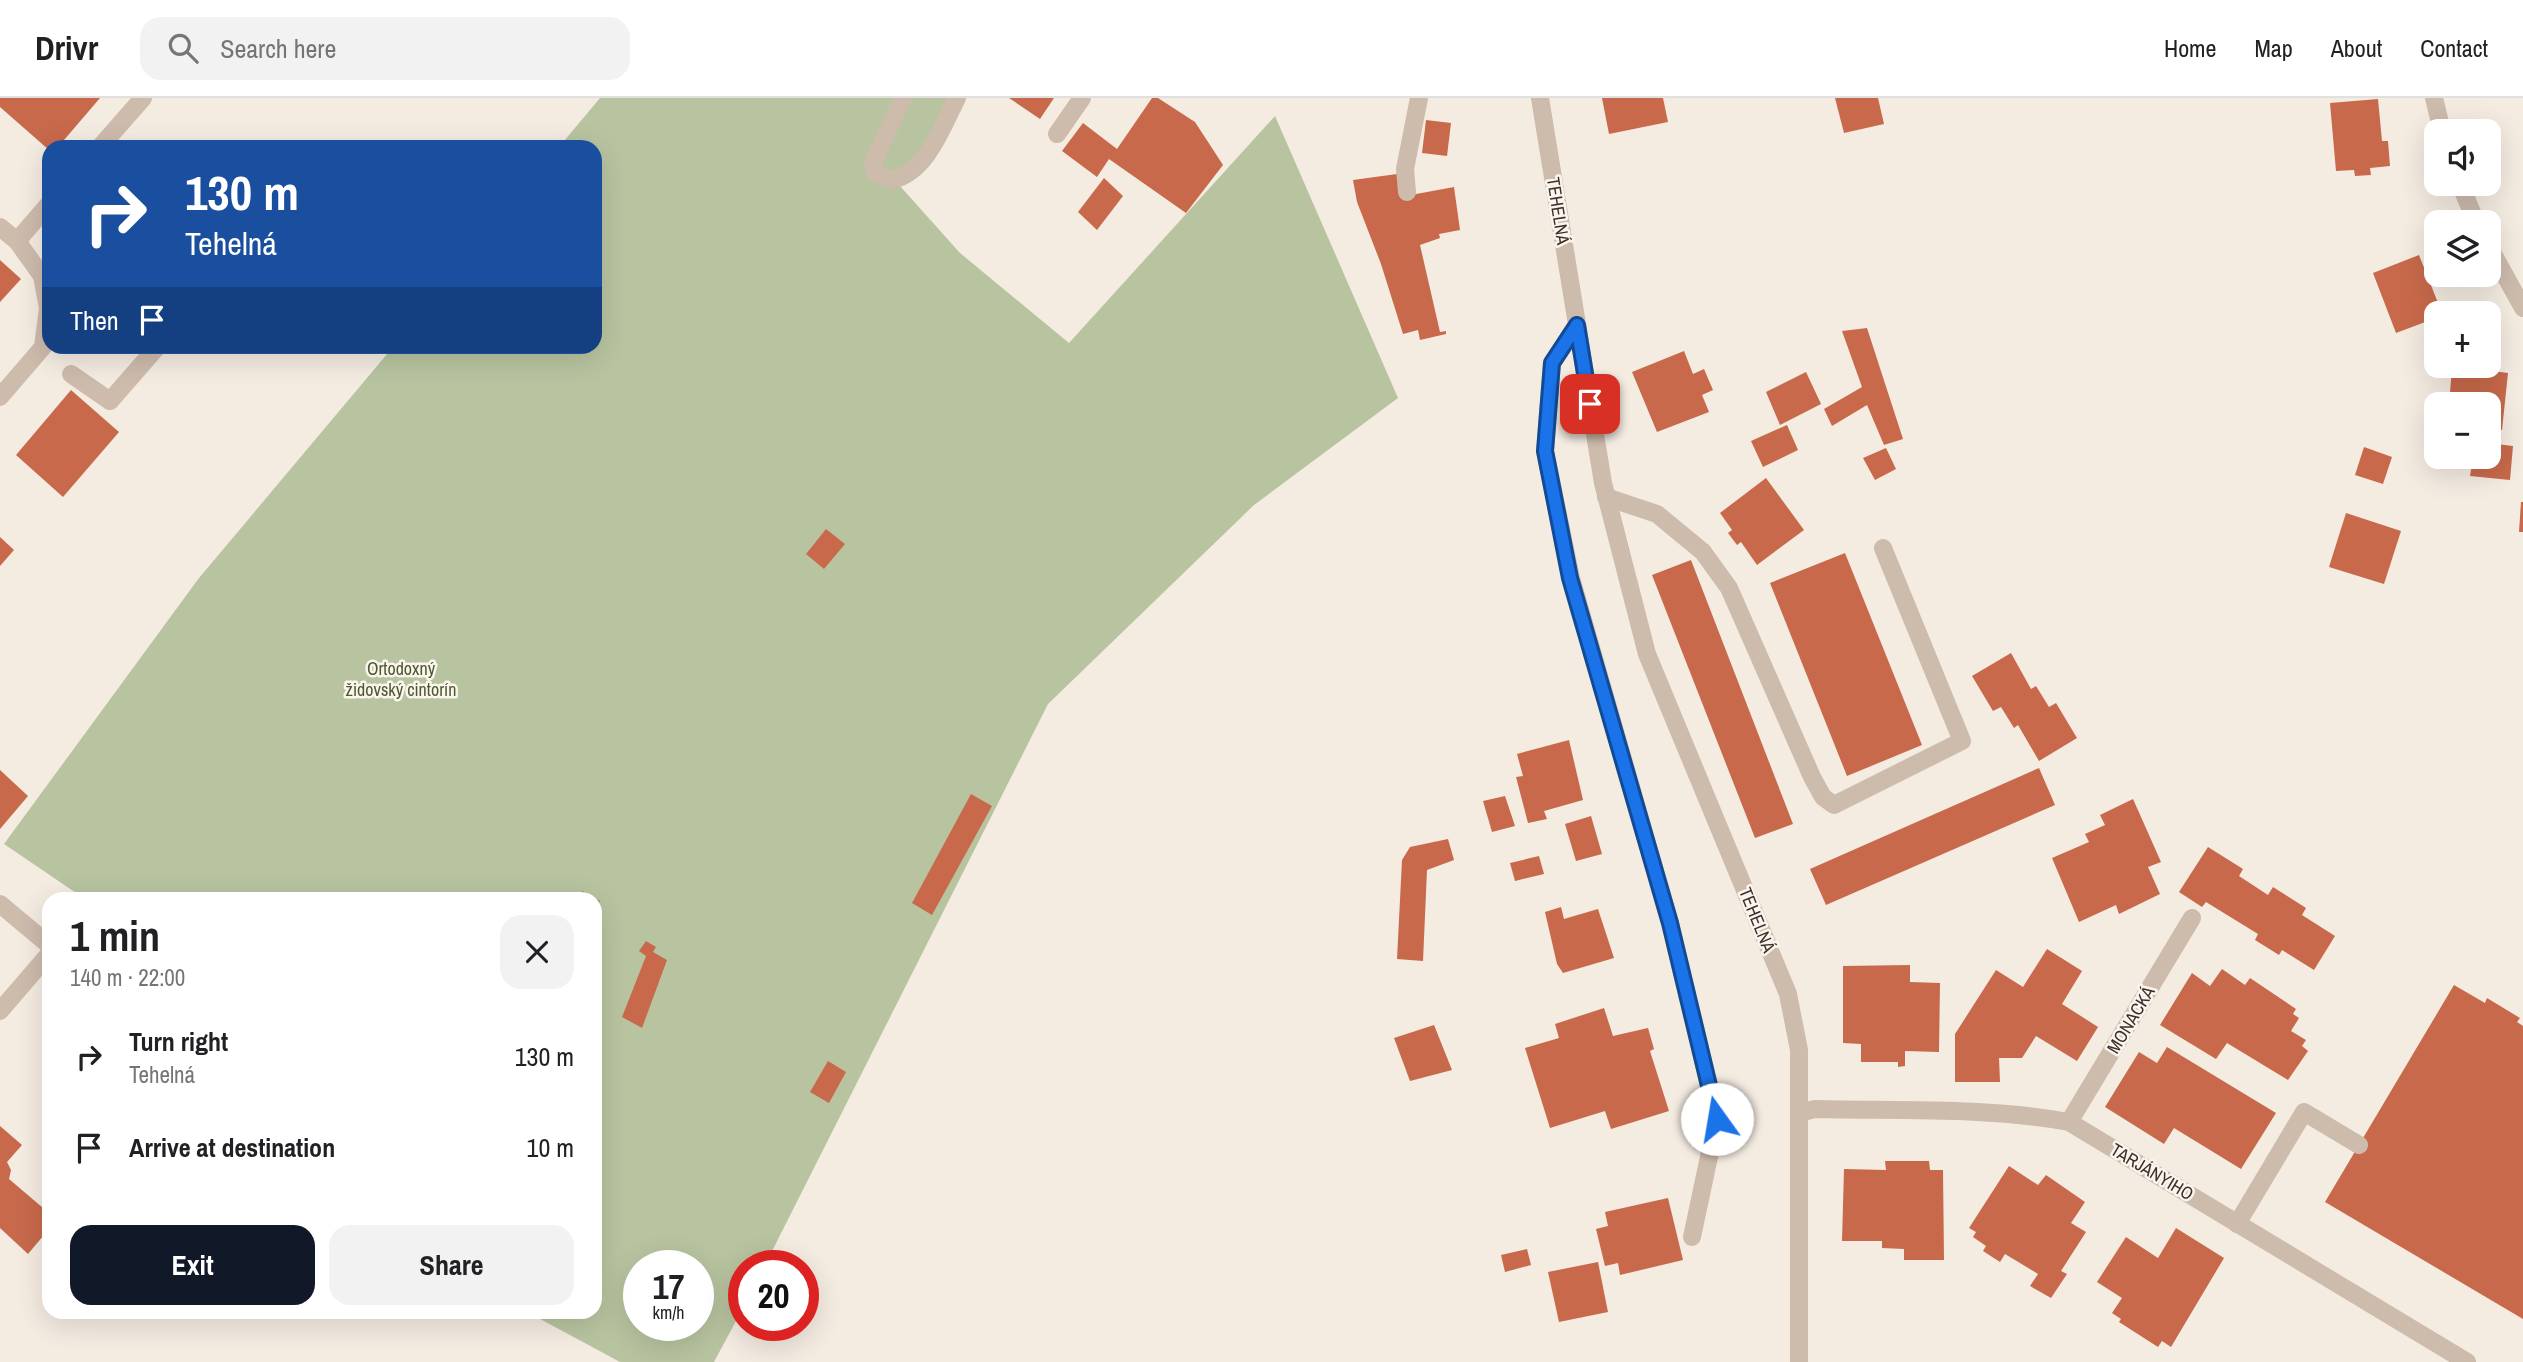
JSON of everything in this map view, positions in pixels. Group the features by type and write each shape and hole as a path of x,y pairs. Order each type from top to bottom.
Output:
{"street":[{"path":"106,140 143,98"},
{"path":"902,98 873,162 875,173 892,180 911,173 922,161 957,98"},
{"path":"1057,134 1082,98"},
{"path":"1407,192 1405,169 1419,98"},
{"name":"TEHELNÁ","path":"1540,98 1606,497 1647,654 1788,994 1799,1049 1799,1362"},
{"path":"2434,98 2439,119"},
{"path":"16,241 42,215"},
{"path":"0,227 16,241 42,276"},
{"path":"2501,268 2523,307"},
{"path":"1577,325 1552,363 1545,451 1570,578 1670,923 1717,1119 1692,1237"},
{"path":"0,397 42,348"},
{"path":"71,374 110,401 151,354"},
{"path":"1606,497 1657,514 1703,552 1729,588 1812,777 1823,797 1834,805 1962,741 1883,548"},
{"path":"0,904 42,939"},
{"name":"MONACKÁ","path":"2069,1122 2192,918"},
{"path":"0,1011 42,962"},
{"name":"TARJÁNYIHO","path":"1799,1113 1815,1109 1985,1112 2069,1122 2467,1362"},
{"path":"2237,1224 2304,1112 2359,1145"}],"green space":[{"name":"Ortodoxný židovský cintorín","path":"600,98 959,98 900,186 960,253 1069,343 1275,116 1398,398 1254,505 1048,704 773,1250 728,1250 728,1336 714,1362 620,1362 540,1319 602,1319 602,892 75,892 4,844 199,578 387,354 602,354 602,140 565,140"}],"building":[{"path":"0,98 100,98 64,140 42,140 42,144 0,107"},
{"path":"1009,98 1054,98 1040,119"},
{"path":"1152,98 1158,98 1195,122 1223,165 1186,213 1109,159 1097,177 1062,151 1083,123 1117,149"},
{"path":"1602,98 1663,98 1668,122 1609,134"},
{"path":"1835,98 1878,98 1884,124 1844,133"},
{"path":"2378,99 2382,141 2388,141 2390,166 2370,168 2371,175 2355,176 2354,170 2336,171 2330,103"},
{"path":"1426,120 1451,123 1447,156 1422,153"},
{"path":"1397,174 1400,197 1454,187 1460,230 1439,234 1440,238 1420,245 1440,332 1446,331 1446,334 1420,340 1418,330 1403,334 1381,264 1357,202 1353,180"},
{"path":"1104,178 1123,196 1097,230 1078,212"},
{"path":"2419,255 2424,268 2424,287 2432,287 2437,301 2424,301 2424,322 2396,333 2373,273"},
{"path":"0,260 21,279 0,302"},
{"path":"1867,328 1903,439 1884,445 1867,405 1832,426 1824,409 1862,387 1842,331"},
{"path":"1684,351 1693,374 1704,369 1713,390 1702,395 1709,412 1657,432 1632,372"},
{"path":"1806,372 1821,404 1780,425 1766,392"},
{"path":"2501,372 2508,373 2502,430 2501,392 2450,392 2451,378 2501,378"},
{"path":"71,390 119,432 63,497 16,455"},
{"path":"1787,425 1798,450 1763,467 1751,441"},
{"path":"2501,445 2513,446 2510,480 2470,476 2471,469 2501,469"},
{"path":"2364,447 2392,457 2383,484 2355,475"},
{"path":"1886,448 1896,469 1875,480 1863,458"},
{"path":"1766,478 1804,530 1757,565 1741,542 1737,545 1728,533 1732,530 1720,513"},
{"path":"2521,502 2523,532 2519,532"},
{"path":"2346,513 2401,531 2384,584 2329,567"},
{"path":"826,529 845,544 824,569 806,554"},
{"path":"0,537 14,550 0,566"},
{"path":"1845,553 1922,745 1847,776 1770,583"},
{"path":"1691,560 1793,824 1755,838 1652,575"},
{"path":"2011,653 2031,689 2036,686 2049,707 2056,703 2077,738 2039,761 2018,725 2014,728 2001,707 1993,711 1972,676"},
{"path":"1569,740 1583,800 1544,811 1547,819 1528,823 1516,777 1523,776 1517,754"},
{"path":"2039,768 2055,805 1826,905 1810,869"},
{"path":"0,770 28,796 0,829"},
{"path":"971,794 992,806 932,915 912,903"},
{"path":"1505,796 1515,826 1492,832 1483,801"},
{"path":"2133,799 2161,862 2148,867 2160,894 2119,914 2116,905 2079,922 2052,858 2089,842 2085,834 2105,825 2100,815"},
{"path":"1591,816 1602,854 1576,861 1565,824"},
{"path":"1448,839 1454,860 1427,870 1423,961 1397,959 1402,860 1410,847"},
{"path":"2208,847 2243,869 2239,876 2268,895 2273,887 2306,908 2302,915 2335,936 2314,970 2282,950 2279,955 2255,940 2258,934 2206,902 2202,907 2179,892"},
{"path":"1539,856 1544,874 1515,881 1510,863"},
{"path":"1561,907 1564,919 1598,909 1614,958 1563,973 1557,964 1545,912"},
{"path":"646,941 656,947 653,952 667,960 642,1028 622,1017 646,956 639,951"},
{"path":"2047,949 2082,971 2062,1004 2098,1027 2077,1061 2036,1036 2022,1058 1999,1058 2000,1082 1955,1082 1955,1034 1996,970 2023,987"},
{"path":"1910,965 1910,982 1940,983 1939,1052 1905,1051 1905,1066 1898,1067 1898,1062 1861,1062 1861,1044 1843,1043 1843,966"},
{"path":"2222,969 2245,985 2250,978 2296,1009 2293,1014 2299,1018 2291,1031 2306,1040 2302,1046 2308,1051 2288,1080 2227,1043 2216,1059 2160,1025 2192,973 2210,986"},
{"path":"2454,985 2485,1003 2487,998 2520,1018 2517,1022 2523,1026 2523,1319 2325,1202"},
{"path":"1604,1008 1613,1036 1648,1028 1654,1049 1650,1051 1669,1111 1611,1129 1605,1111 1550,1128 1525,1048 1559,1038 1555,1024"},
{"path":"1434,1025 1452,1070 1410,1081 1394,1038"},
{"path":"2167,1047 2276,1113 2241,1169 2174,1128 2164,1144 2105,1107 2139,1052 2157,1063"},
{"path":"828,1061 846,1072 829,1103 810,1092"},
{"path":"0,1126 22,1145 7,1162 11,1170 9,1179 42,1207 42,1237 28,1254 0,1228"},
{"path":"1885,1161 1929,1161 1930,1170 1943,1170 1944,1260 1904,1260 1904,1249 1882,1248 1882,1241 1842,1241 1844,1169 1886,1170"},
{"path":"2009,1166 2038,1185 2046,1175 2085,1202 2071,1223 2086,1232 2061,1271 2067,1274 2051,1298 2030,1286 2038,1274 2005,1254 2000,1262 1983,1251 1986,1246 1973,1237 1976,1232 1969,1228"},
{"path":"1668,1198 1683,1260 1620,1275 1618,1263 1605,1266 1596,1229 1608,1226 1605,1212"},
{"path":"2176,1228 2224,1258 2171,1347 2162,1341 2158,1347 2119,1322 2121,1319 2112,1313 2122,1298 2097,1282 2126,1237 2158,1258"},
{"path":"1527,1249 1531,1265 1505,1272 1501,1255"},
{"path":"1598,1262 1608,1312 1559,1322 1548,1272"}],"route":[{"path":"1590,404 1577,325 1552,363 1545,451 1570,578 1653,860 1688,992 1717,1119"}]}
